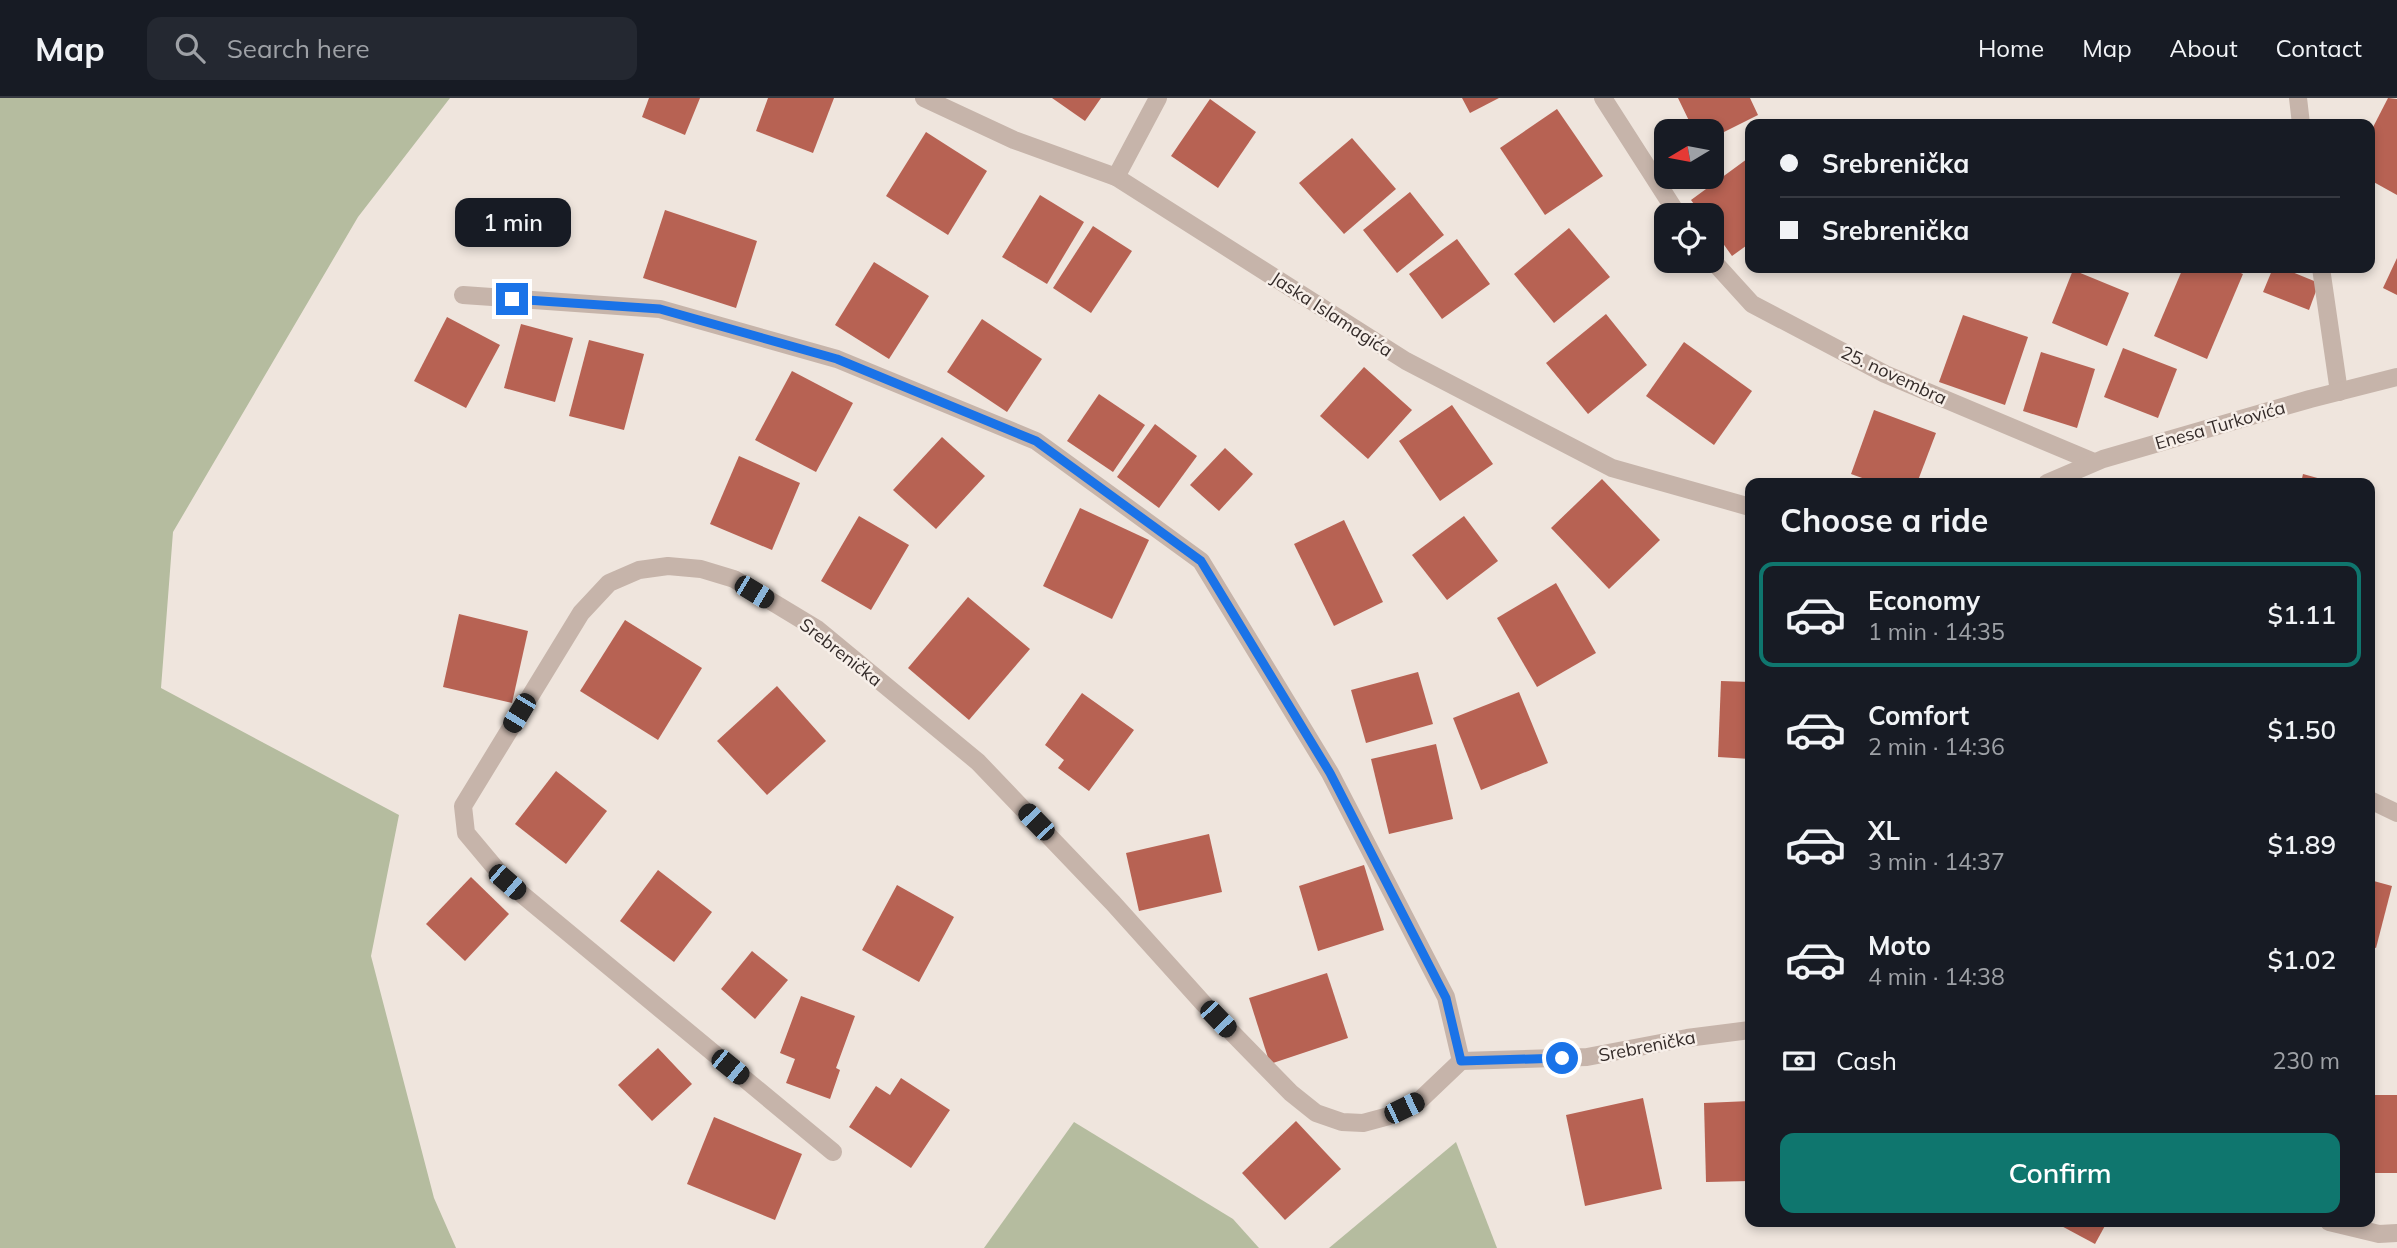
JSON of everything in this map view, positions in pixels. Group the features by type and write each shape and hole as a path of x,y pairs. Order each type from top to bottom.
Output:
{"street":[{"name":"Jaska Islamagića","path":"924,98 1014,140 1116,177 1406,361 1612,468 1745,506"},
{"path":"1116,177 1158,98"},
{"path":"1603,98 1670,203"},
{"path":"2298,98 2300,119"},
{"name":"25. novembra","path":"1724,273 1752,304 1885,374 2094,462"},
{"path":"2322,273 2339,391"},
{"path":"463,295 660,309 837,359 1036,441 1201,561 1330,773 1446,998 1461,1061"},
{"name":"Enesa Turkovića","path":"2057,478 2094,462 2339,391 2397,377"},
{"name":"Srebrenička","path":"833,1152 507,882 466,833 463,807 581,613 609,583 639,570 668,566 701,569 734,579 817,629 978,762 1113,903 1221,1022 1291,1093 1316,1113 1342,1122 1363,1124 1389,1116 1419,1101 1461,1061 1587,1057 1686,1038 1745,1031"},
{"path":"2375,802 2397,813"},
{"path":"2350,1227 2379,1234 2397,1233"}],"green space":[{"path":"0,98 450,98 358,217 173,532 161,688 399,815 371,956 434,1198 456,1248 0,1248"},
{"path":"1074,1122 1233,1219 1259,1248 984,1248"},
{"path":"1456,1142 1497,1248 1329,1248"}],"building":[{"path":"649,98 700,98 685,135 642,117"},
{"path":"768,98 834,98 813,153 756,131"},
{"path":"1052,98 1101,98 1085,121"},
{"path":"1462,98 1499,98 1470,113"},
{"path":"1678,98 1750,98 1758,115 1745,119 1745,122 1724,132 1724,119 1688,119"},
{"path":"2388,98 2397,99 2397,195 2375,183 2375,123"},
{"path":"1210,99 1256,132 1218,188 1171,156"},
{"path":"1557,109 1603,176 1545,215 1500,148"},
{"path":"926,132 987,171 948,235 886,196"},
{"path":"1352,138 1396,189 1344,234 1299,183"},
{"path":"1745,160 1745,247 1732,256 1724,245 1724,203 1693,203 1691,200 1706,189 1724,189 1724,176"},
{"path":"1410,192 1444,235 1397,273 1363,230"},
{"path":"1040,195 1084,222 1047,284 1002,257"},
{"path":"665,210 757,241 736,308 643,278"},
{"path":"1093,226 1132,251 1091,313 1053,288"},
{"path":"1569,228 1610,277 1554,323 1514,274"},
{"path":"1457,239 1490,284 1442,319 1409,274"},
{"path":"2397,258 2397,295 2383,288"},
{"path":"874,262 929,296 889,359 835,325"},
{"path":"2072,273 2080,273 2129,293 2107,346 2052,323"},
{"path":"2181,273 2243,274 2207,359 2154,336"},
{"path":"2271,273 2294,273 2319,283 2309,310 2263,292"},
{"path":"1606,314 1647,365 1588,414 1546,363"},
{"path":"1963,315 2028,337 2005,405 1939,382"},
{"path":"447,317 500,345 466,408 414,381"},
{"path":"982,319 1042,359 1007,412 947,372"},
{"path":"521,324 573,338 555,402 504,388"},
{"path":"589,340 644,354 624,430 569,416"},
{"path":"1684,342 1752,391 1714,445 1646,396"},
{"path":"2123,348 2177,369 2158,418 2104,397"},
{"path":"2041,352 2095,369 2077,428 2023,411"},
{"path":"1364,367 1412,410 1368,459 1320,416"},
{"path":"792,371 853,403 816,472 755,440"},
{"path":"1099,394 1145,425 1113,472 1067,441"},
{"path":"1452,405 1493,464 1440,501 1399,441"},
{"path":"1874,410 1936,433 1919,478 1862,478 1851,474"},
{"path":"1155,424 1197,456 1159,508 1117,477"},
{"path":"942,437 985,476 936,529 893,490"},
{"path":"1225,448 1253,474 1219,511 1190,485"},
{"path":"739,456 800,483 772,550 710,524"},
{"path":"2303,474 2318,478 2302,478"},
{"path":"1602,479 1660,540 1609,589 1551,528"},
{"path":"1080,508 1149,540 1112,619 1043,586"},
{"path":"859,516 909,545 871,610 821,581"},
{"path":"1464,516 1498,561 1447,600 1412,555"},
{"path":"1344,520 1383,602 1334,626 1294,544"},
{"path":"1556,583 1596,653 1537,687 1497,618"},
{"path":"968,597 1030,649 969,720 908,668"},
{"path":"459,614 528,631 512,703 443,687"},
{"path":"625,620 702,668 658,740 580,691"},
{"path":"1418,672 1433,724 1366,743 1351,690"},
{"path":"1721,681 1745,682 1745,759 1718,757"},
{"path":"777,686 826,741 767,795 717,741"},
{"path":"1519,692 1548,763 1481,790 1453,718"},
{"path":"1082,693 1134,730 1089,791 1058,768 1064,760 1045,745"},
{"path":"1436,744 1453,819 1389,834 1371,759"},
{"path":"556,771 607,811 566,864 515,824"},
{"path":"1209,834 1222,892 1139,911 1126,853"},
{"path":"1364,865 1384,930 1318,951 1299,886"},
{"path":"658,870 712,912 674,962 620,921"},
{"path":"471,877 509,914 465,961 426,924"},
{"path":"2375,881 2392,886 2375,948"},
{"path":"897,885 954,917 919,982 862,950"},
{"path":"752,951 788,980 755,1019 721,989"},
{"path":"1327,973 1348,1038 1270,1064 1249,998"},
{"path":"801,996 855,1016 836,1068 840,1070 830,1099 786,1083 795,1059 780,1053"},
{"path":"658,1048 692,1084 652,1121 618,1085"},
{"path":"901,1078 950,1110 911,1168 849,1127 876,1086 890,1095"},
{"path":"2375,1095 2397,1095 2397,1173 2375,1173"},
{"path":"1643,1098 1662,1189 1585,1206 1566,1115"},
{"path":"1745,1101 1745,1181 1706,1182 1704,1103"},
{"path":"714,1117 802,1154 775,1220 687,1184"},
{"path":"1296,1121 1341,1169 1285,1220 1242,1173"},
{"path":"2063,1227 2104,1227 2095,1244"}],"route":[{"path":"512,299 660,309 837,359 1036,441 1201,561 1330,773 1446,998 1461,1061 1562,1058"}]}
